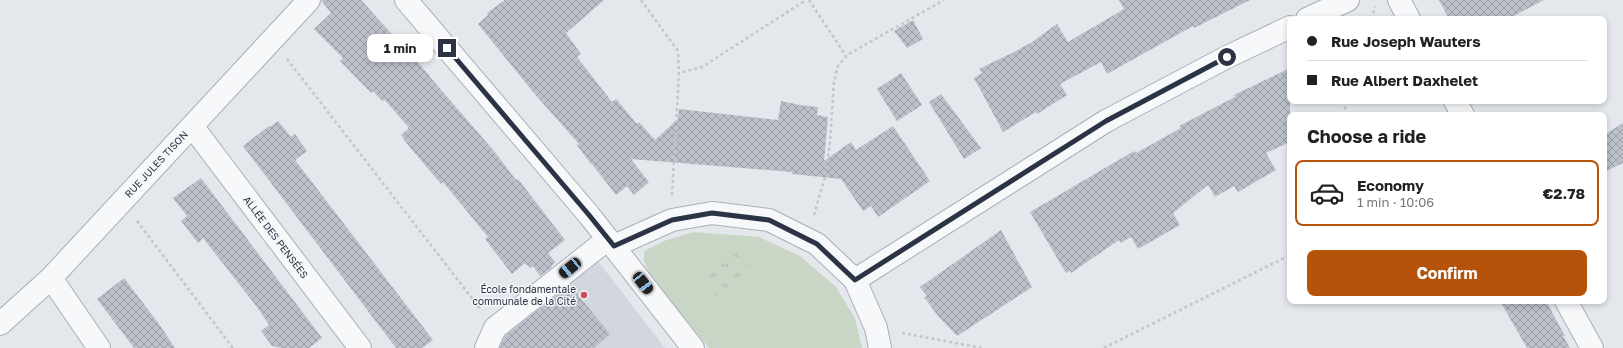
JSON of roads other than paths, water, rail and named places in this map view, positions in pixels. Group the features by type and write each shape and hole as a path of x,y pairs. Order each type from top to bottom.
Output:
{"street":[{"name":"RUE JULES TISON","path":"0,324 51,278 309,0"},
{"path":"406,0 589,215 693,348"},
{"path":"1313,16 1348,0"},
{"path":"1399,0 1408,16"},
{"path":"855,280 1106,121 1227,57 1287,28"},
{"name":"ALLÉE DES PENSÉES","path":"192,126 360,348"},
{"path":"486,348 495,328 611,243 672,220 712,213 769,220 817,244 855,280 878,338"},
{"path":"51,278 99,348"},
{"path":"1568,304 1592,348"}],"place":[{"name":"École fondamentale communale de la Cité","path":"584,295"}]}
